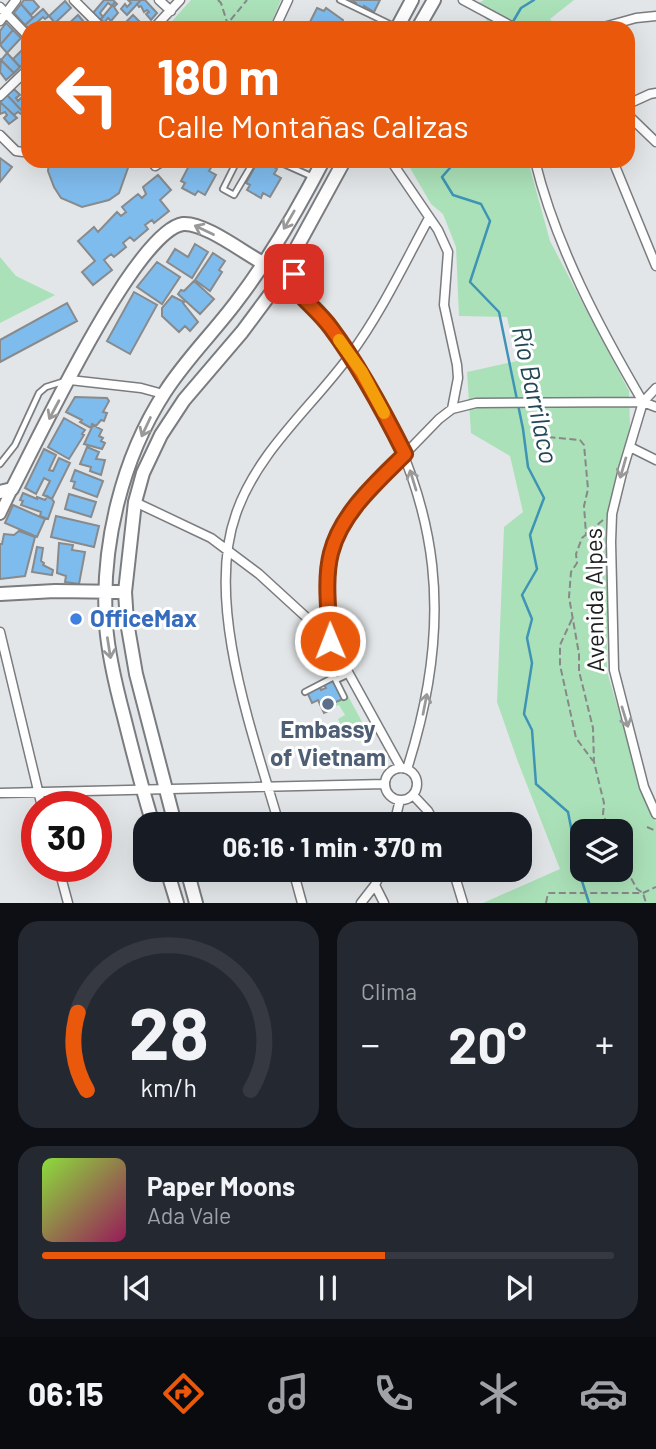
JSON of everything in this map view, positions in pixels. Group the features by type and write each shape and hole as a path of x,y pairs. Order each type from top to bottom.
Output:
{"main road":[{"path":"401,21 412,0"},
{"path":"422,21 434,0"},
{"path":"149,812 108,647 106,622 109,544 120,495 142,436 163,394 254,277 319,168"},
{"path":"172,812 136,674 127,622 125,592 135,502 153,449 174,412 242,332 274,289 340,168"},
{"path":"4,489 70,380 116,295 146,253 173,228 186,224 199,226 263,263"},
{"path":"272,248 284,250 291,259"},
{"path":"254,277 263,285 274,289"},
{"path":"163,394 168,397 174,412"},
{"path":"0,594 125,592"},
{"path":"171,882 177,903"},
{"path":"190,882 196,903"}],"street":[{"path":"0,21 3,10 16,0"},
{"path":"74,0 95,21"},
{"path":"159,0 170,11"},
{"path":"161,21 180,0"},
{"path":"278,21 288,0"},
{"path":"466,0 502,21"},
{"path":"3,10 21,29"},
{"path":"625,21 656,16"},
{"path":"0,96 21,76"},
{"path":"635,101 656,93"},
{"path":"635,122 656,142"},
{"path":"0,135 16,151 21,150"},
{"path":"396,168 445,242 448,252 444,305 458,378 452,409"},
{"path":"537,168 561,241 617,359 643,402"},
{"path":"616,168 656,266"},
{"path":"276,812 233,656 227,615 228,550 235,515 251,481 270,454 365,333 429,218"},
{"path":"291,259 294,288 321,316 350,355 405,454 425,526 433,567 436,610 429,683 422,722 404,769"},
{"path":"70,380 141,388 163,394"},
{"name":"Avenida Alpes","path":"656,388 643,402 612,514 611,542 614,670 644,787 656,814"},
{"path":"330,641 330,554 340,529 369,491 452,409 476,403 643,402 656,407"},
{"path":"630,447 656,460"},
{"path":"0,514 4,489"},
{"path":"135,502 211,538 299,609 330,641 404,769 416,778 417,787 413,795 400,800 389,795 386,784 392,772 404,769"},
{"path":"0,632 38,791"},
{"path":"90,791 386,784"},
{"path":"0,793 21,792"},
{"path":"413,795 429,812"},
{"path":"397,812 400,800"},
{"path":"62,882 68,903"},
{"path":"296,882 302,903"},
{"path":"361,903 376,882"},
{"path":"457,882 463,903"},
{"path":"375,885 384,903"}],"lane":[{"path":"343,1 383,21"},
{"path":"234,168 223,189 234,195 250,168"},
{"path":"293,168 314,177"},
{"path":"0,464 15,445 39,393 46,387 70,380"},
{"path":"336,680 349,674"},
{"path":"305,692 334,677 344,697"}],"path":[{"path":"218,0 227,21"},
{"path":"230,21 247,0"},
{"path":"538,436 580,440 584,445 588,489 584,506 586,534"},
{"path":"605,819 594,762 593,728 579,671 569,597 570,579 577,563 579,546 586,534 612,514"},
{"path":"573,618 560,645 561,672 576,738 594,762"},
{"path":"647,827 656,831"},
{"path":"633,882 643,893 646,903"},
{"path":"546,903 548,893 643,893 656,887"}],"green space":[{"path":"191,0 281,0 272,21 172,21"},
{"path":"484,0 574,0 550,19 552,21 487,21 477,4"},
{"path":"410,168 530,168 550,241 629,391 630,426 609,514 607,672 649,809 656,822 656,903 483,903 560,869 497,702 504,527 523,512 510,456 471,433 467,372 517,361 507,317 459,316 456,247 443,214 431,204"},
{"path":"0,257 16,276 55,295 0,323"},
{"path":"348,696 367,731 354,734 349,729 343,730 338,719 345,715 339,705 333,707 331,704"}],"building":[{"path":"24,0 33,0 39,7 31,15 21,4"},
{"path":"104,0 115,2 112,6 108,3 100,13 103,17 100,20 93,13"},
{"path":"128,0 141,0 127,15 121,9 125,4 127,7 131,3"},
{"path":"145,0 157,13 151,20 146,14 149,12 144,12 137,4"},
{"path":"351,0 380,0 374,12 364,6 362,10"},
{"path":"65,1 71,8 57,21 49,16"},
{"path":"115,2 117,4 114,7 118,13 111,21 108,18 106,21 101,19"},
{"path":"21,4 33,18 21,21 14,13"},
{"path":"317,8 324,11 326,8 343,20 342,21 310,21"},
{"path":"43,9 49,16 38,21 30,21"},
{"path":"78,15 83,21 72,21"},
{"path":"133,15 139,21 127,21"},
{"path":"6,23 13,30 0,45 0,31"},
{"path":"13,30 21,38 7,53 0,45"},
{"path":"21,51 21,66 13,59"},
{"path":"7,53 20,67 14,73 1,60"},
{"path":"1,60 14,73 6,80 0,72"},
{"path":"14,89 20,95 16,98 18,101 21,98 21,110 7,95"},
{"path":"7,95 21,110 21,114 18,112 14,115 0,102"},
{"path":"0,102 17,118 9,124 4,118 7,115 5,112 0,114"},
{"path":"0,158 12,167 0,182"},
{"path":"48,168 128,168 119,193 109,200 82,207 61,198"},
{"path":"188,168 211,168 209,171 216,175 205,195 198,191 195,195 182,188 185,183 181,181"},
{"path":"254,168 275,168 274,174 281,178 270,197 263,193 261,198 247,190 250,185 246,183"},
{"path":"158,175 171,190 160,200 169,211 154,223 152,220 145,225 148,229 134,241 130,237 123,243 126,247 114,257 111,254 104,260 112,270 93,285 82,272 95,261 78,241 94,227 98,232 117,212 121,216 126,212 122,207 138,194 142,198 146,194 143,187"},
{"path":"195,244 208,252 192,278 167,262 175,249 188,257"},
{"path":"213,253 225,261 219,270 222,272 210,291 195,280"},
{"path":"157,262 180,277 162,304 137,287"},
{"path":"194,281 214,299 200,314 178,294"},
{"path":"134,292 157,305 130,354 107,341"},
{"path":"172,296 184,302 198,322 190,331 185,326 179,332 162,316 162,308"},
{"path":"67,303 77,321 0,362 0,340"},
{"path":"75,397 107,398 109,401 103,412 107,413 104,421 101,420 96,426 92,424 91,428 66,412"},
{"path":"64,418 85,430 69,459 48,447"},
{"path":"93,425 102,430 99,436 105,443 102,449 84,444"},
{"path":"87,447 99,452 96,459 105,460 101,475 90,471 91,467 80,464"},
{"path":"44,449 56,455 49,470 53,471 59,458 70,463 52,499 43,495 50,481 44,478 36,494 25,488"},
{"path":"75,470 103,481 97,497 73,488 75,482 71,481"},
{"path":"23,493 37,499 45,500 47,496 52,499 54,502 48,519 40,516 41,512 21,505"},
{"path":"69,494 96,502 91,517 65,509"},
{"path":"13,505 45,519 37,537 5,523"},
{"path":"56,516 99,526 94,547 51,537"},
{"path":"19,531 35,537 25,576 0,579 0,544 4,534 14,535"},
{"path":"59,543 73,545 72,550 85,552 79,584 65,582 66,576 57,573"},
{"path":"37,547 43,548 41,561 53,570 52,575 32,572"},
{"path":"334,680 343,699 331,704 333,709 324,713 318,700 312,703 307,692 319,686 321,690 326,688 324,684"},
{"path":"350,729 354,734 330,738 328,732"}],"waterway":[{"name":"Río Barrilaco","path":"513,21 521,8 534,0"},
{"name":"Río Barrilaco","path":"450,168 442,177 453,195 481,204 490,221 470,282 499,312 528,467 544,498 530,535 537,569 522,595 532,619 527,638 532,663 524,714 532,730 536,784 568,812 581,878 589,903"}],"slow traffic":[{"path":"339,340 362,372 384,413"}],"place":[{"name":"OfficeMax","path":"76,619"},
{"name":"Embassy of Vietnam","path":"328,704"}],"route":[{"path":"294,274 294,288 321,316 362,372 405,454 369,491 340,529 330,554 330,641"}]}
